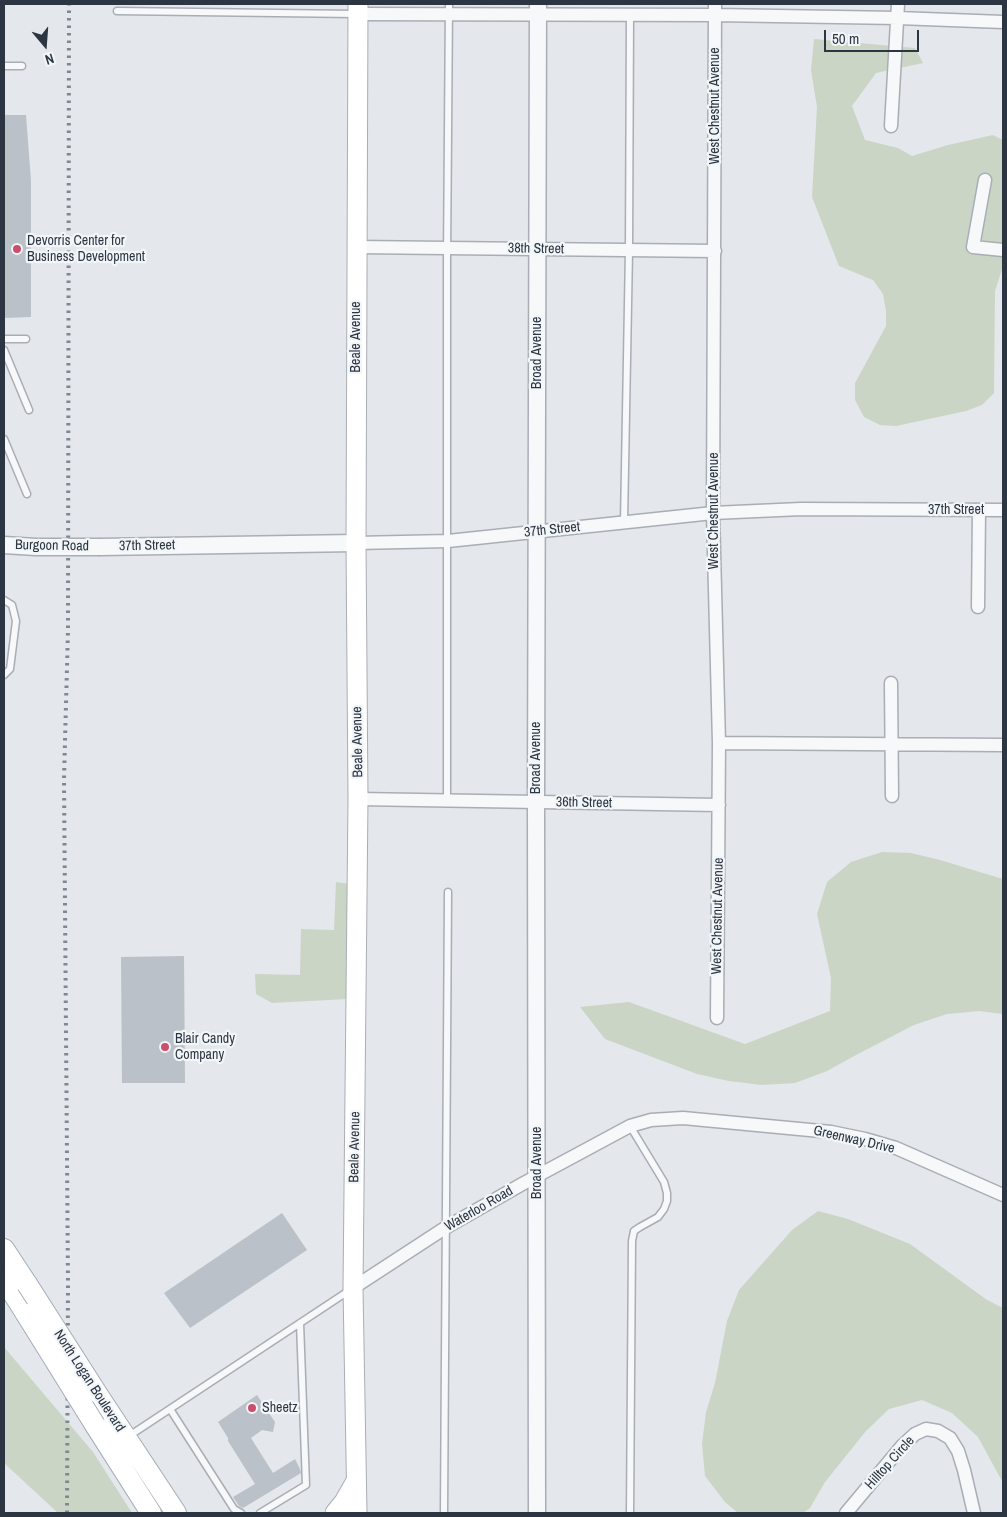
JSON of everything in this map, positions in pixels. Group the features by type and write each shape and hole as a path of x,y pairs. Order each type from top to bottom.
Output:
{"main road":[{"name":"Beale Avenue","path":"357,1513 353,1288 358,799 356,247 358,9"},
{"name":"North Logan Boulevard","path":"4,1249 176,1513"},
{"name":"North Logan Boulevard","path":"4,1279 151,1513"},
{"name":"Beale Avenue","path":"350,1513 357,1480"},
{"path":"335,1513 357,1480"}],"street":[{"path":"891,126 898,4"},
{"path":"358,9 538,9 630,15 715,10 1003,22"},
{"name":"Broad Avenue","path":"537,1513 536,250 538,9"},
{"name":"West Chestnut Avenue","path":"715,10 713,513 719,743 717,1018"},
{"path":"985,180 973,247 1003,250"},
{"name":"38th Street","path":"356,247 715,251"},
{"name":"37th Street","path":"100,547 448,541 713,513 801,509 1003,510"},
{"path":"978,607 979,510"},
{"name":"Burgoon Road","path":"4,545 100,547"},
{"path":"891,683 892,796"},
{"path":"719,743 1003,745"},
{"name":"36th Street","path":"358,799 719,805"},
{"name":"Waterloo Road","path":"353,1288 445,1228 536,1176 630,1126 651,1120 726,1121"},
{"name":"Greenway Drive","path":"726,1121 831,1132 865,1139 896,1148 1003,1195"},
{"name":"Hilltop Circle","path":"846,1513 902,1446 915,1434 926,1429 938,1431 950,1438 958,1451 974,1513"}],"lane":[{"path":"118,11 358,9"},
{"path":"447,800 447,248 450,9"},
{"path":"624,522 629,250 630,15"},
{"path":"4,66 22,66"},
{"path":"4,338 26,339"},
{"path":"4,350 29,410"},
{"path":"4,439 27,494"},
{"path":"4,600 12,605 16,621 10,669 4,675"},
{"path":"444,1513 448,892"},
{"path":"630,1126 664,1182 668,1193 668,1201 658,1217 634,1232 632,1241 630,1513"},
{"path":"126,1438 353,1288"},
{"path":"260,1513 306,1484 300,1323"},
{"path":"170,1409 234,1509 241,1513"}],"green space":[{"path":"814,39 915,48 923,63 876,73 852,106 865,140 898,148 912,156 948,145 993,135 1003,140 1003,266 995,291 994,393 982,405 966,411 896,426 880,425 864,417 855,400 855,383 886,326 886,311 883,294 873,280 839,266 812,197 817,107 811,70"},
{"path":"882,852 911,853 1003,879 1003,1014 979,1011 947,1014 914,1025 827,1071 795,1083 762,1085 729,1081 697,1074 605,1039 580,1007 629,1002 745,1044 830,1011 831,978 817,914 827,882 851,862"},
{"path":"336,882 349,884 347,999 272,1003 256,994 255,974 300,975 301,929 334,930"},
{"path":"818,1211 848,1219 910,1244 987,1300 1003,1308 1003,1483 978,1437 952,1413 922,1400 889,1409 866,1431 825,1482 810,1508 803,1513 738,1513 725,1502 705,1476 702,1444 706,1412 715,1383 727,1321 739,1290 792,1230"},
{"path":"4,1347 93,1452 132,1513 58,1513 4,1463"}],"building":[{"name":"Devorris Center for Business Development","path":"4,115 26,115 31,181 31,317 4,318"},
{"path":"184,956 185,1083 122,1083 121,957"},
{"path":"282,1213 307,1250 190,1328 164,1293"},
{"name":"Sheetz","path":"257,1395 275,1422 273,1432 262,1430 251,1438 273,1473 295,1459 301,1473 243,1508 239,1506 233,1497 255,1484 218,1422"}],"railway":[{"path":"67,1513 68,1284 64,779 68,630 69,4"}],"place":[{"name":"Devorris Center for Business Development","path":"17,249"},
{"name":"Blair Candy Company","path":"165,1047"},
{"name":"Sheetz","path":"252,1408"}]}
